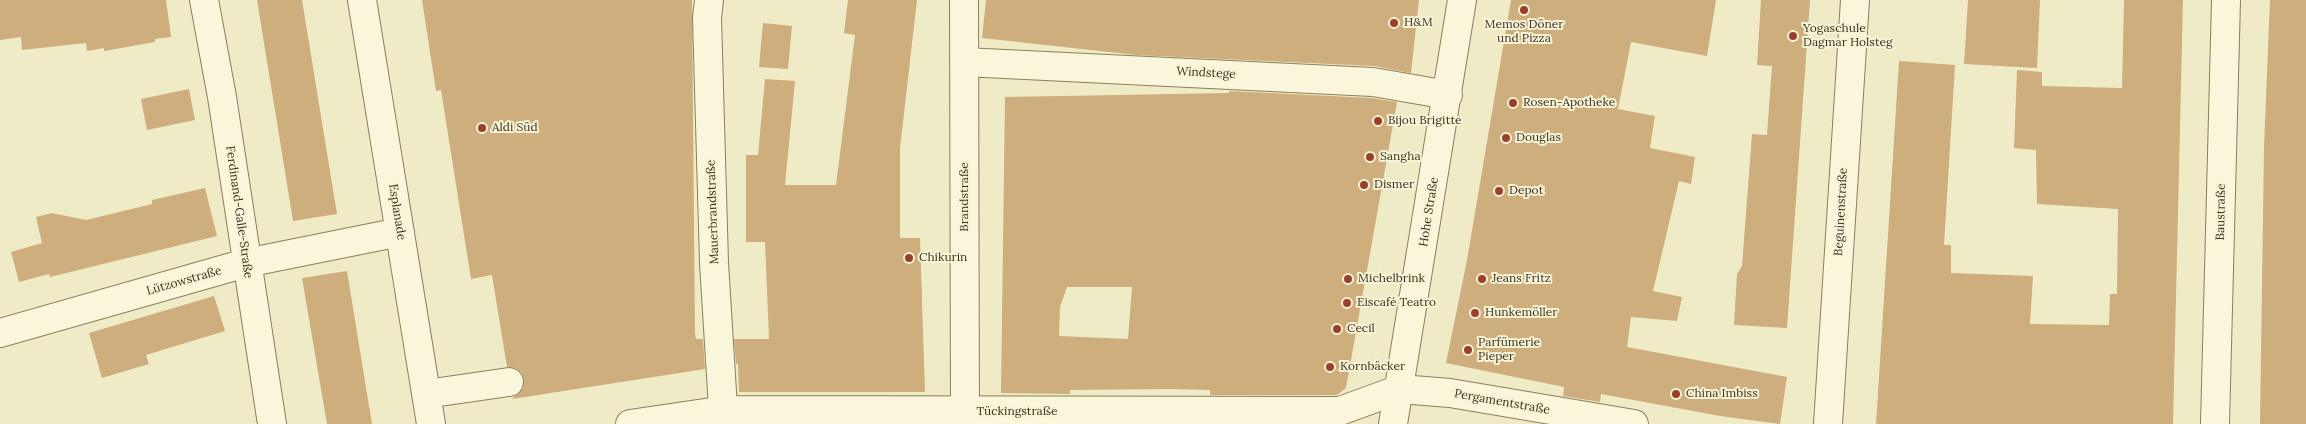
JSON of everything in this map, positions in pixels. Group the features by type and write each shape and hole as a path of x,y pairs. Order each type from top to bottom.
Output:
{"street":[{"name":"Ferdinand-Galle-Straße","path":"204,0 222,97 272,424"},
{"name":"Esplanade","path":"362,0 431,424"},
{"name":"Mauerbrandstraße","path":"710,0 707,18 714,253 725,417"},
{"name":"Brandstraße","path":"964,0 965,418"},
{"name":"Hohe Straße","path":"1393,424 1462,0"},
{"name":"Beguinenstraße","path":"1828,424 1855,0"},
{"name":"Baustraße","path":"2215,424 2226,0"},
{"name":"Windstege","path":"964,62 1373,82 1448,95"},
{"name":"Lützowstraße","path":"0,333 246,263 400,232"},
{"path":"426,394 509,382"},
{"name":"Tückingstraße","path":"630,424 725,417 965,418 1340,411 1400,388"},
{"name":"Pergamentstraße","path":"1400,388 1450,393 1596,421 1634,424"}],"building":[{"path":"0,0 166,0 171,37 155,39 155,42 104,51 104,48 87,51 86,43 22,50 21,37 0,40"},
{"path":"257,0 302,0 337,214 293,221"},
{"path":"422,0 692,0 695,333 696,339 703,339 705,369 512,399 523,388 524,379 521,372 515,368 507,367 492,275 471,279 441,90 436,91"},
{"path":"848,0 917,0 900,148 900,238 920,238 925,392 739,392 738,363 736,364 734,339 769,339 765,242 746,242 746,155 758,155 765,79 795,81 785,185 836,185 855,35 844,33"},
{"path":"986,0 1419,0 1411,73 1374,66 1136,55 982,38"},
{"path":"1511,0 1716,0 1707,56 1631,42 1618,109 1655,116 1650,148 1695,157 1691,184 1679,181 1653,291 1682,297 1677,321 1631,317 1627,347 1787,377 1780,424 1720,416 1601,394 1600,402 1563,396 1564,387 1446,363 1467,260"},
{"path":"1761,0 1810,0 1787,328 1734,325 1737,274 1742,266 1752,134 1767,135 1772,66 1757,65"},
{"path":"1968,0 2040,0 2037,68 1964,64"},
{"path":"2124,0 2183,0 2173,424 1876,424 1899,61 1955,65 1944,245 1951,245 1951,273 2033,276 2030,324 2109,325 2110,294 2117,294 2118,209 2037,204 2036,150 2014,148 2017,70 2042,72 2042,86 2122,88"},
{"path":"2270,0 2306,0 2306,424 2260,424 2264,147"},
{"path":"763,23 792,26 788,69 759,67"},
{"path":"189,89 195,120 147,130 141,99"},
{"path":"1229,91 1371,98 1397,102 1346,388 1337,395 1210,395 1210,390 1170,389 1070,390 1070,394 1001,393 1005,97 1229,93","holes":["1067,287 1132,287 1128,339 1059,336 1060,307"]},
{"path":"205,188 217,236 50,277 49,274 19,282 11,252 42,243 36,217 52,213 86,220 152,204 152,200"},
{"path":"347,271 372,424 327,424 302,278"},
{"path":"214,296 225,331 146,355 149,364 102,378 89,333"}],"place":[{"name":"Memos Döner und Pizza","path":"1524,10"},
{"name":"H&M","path":"1394,23"},
{"name":"Yogaschule Dagmar Holsteg","path":"1793,36"},
{"name":"Rosen-Apotheke","path":"1513,103"},
{"name":"Bijou Brigitte","path":"1378,121"},
{"name":"Aldi Süd","path":"482,128"},
{"name":"Douglas","path":"1506,138"},
{"name":"Sangha","path":"1370,157"},
{"name":"Dismer","path":"1364,185"},
{"name":"Depot","path":"1499,191"},
{"name":"Chikurin","path":"909,258"},
{"name":"Michelbrink","path":"1348,279"},
{"name":"Jeans Fritz","path":"1482,279"},
{"name":"Eiscafé Teatro","path":"1347,303"},
{"name":"Hunkemöller","path":"1475,313"},
{"name":"Cecil","path":"1337,329"},
{"name":"Parfümerie Pieper","path":"1468,350"},
{"name":"Kornbäcker","path":"1330,367"},
{"name":"China Imbiss","path":"1676,394"}]}
